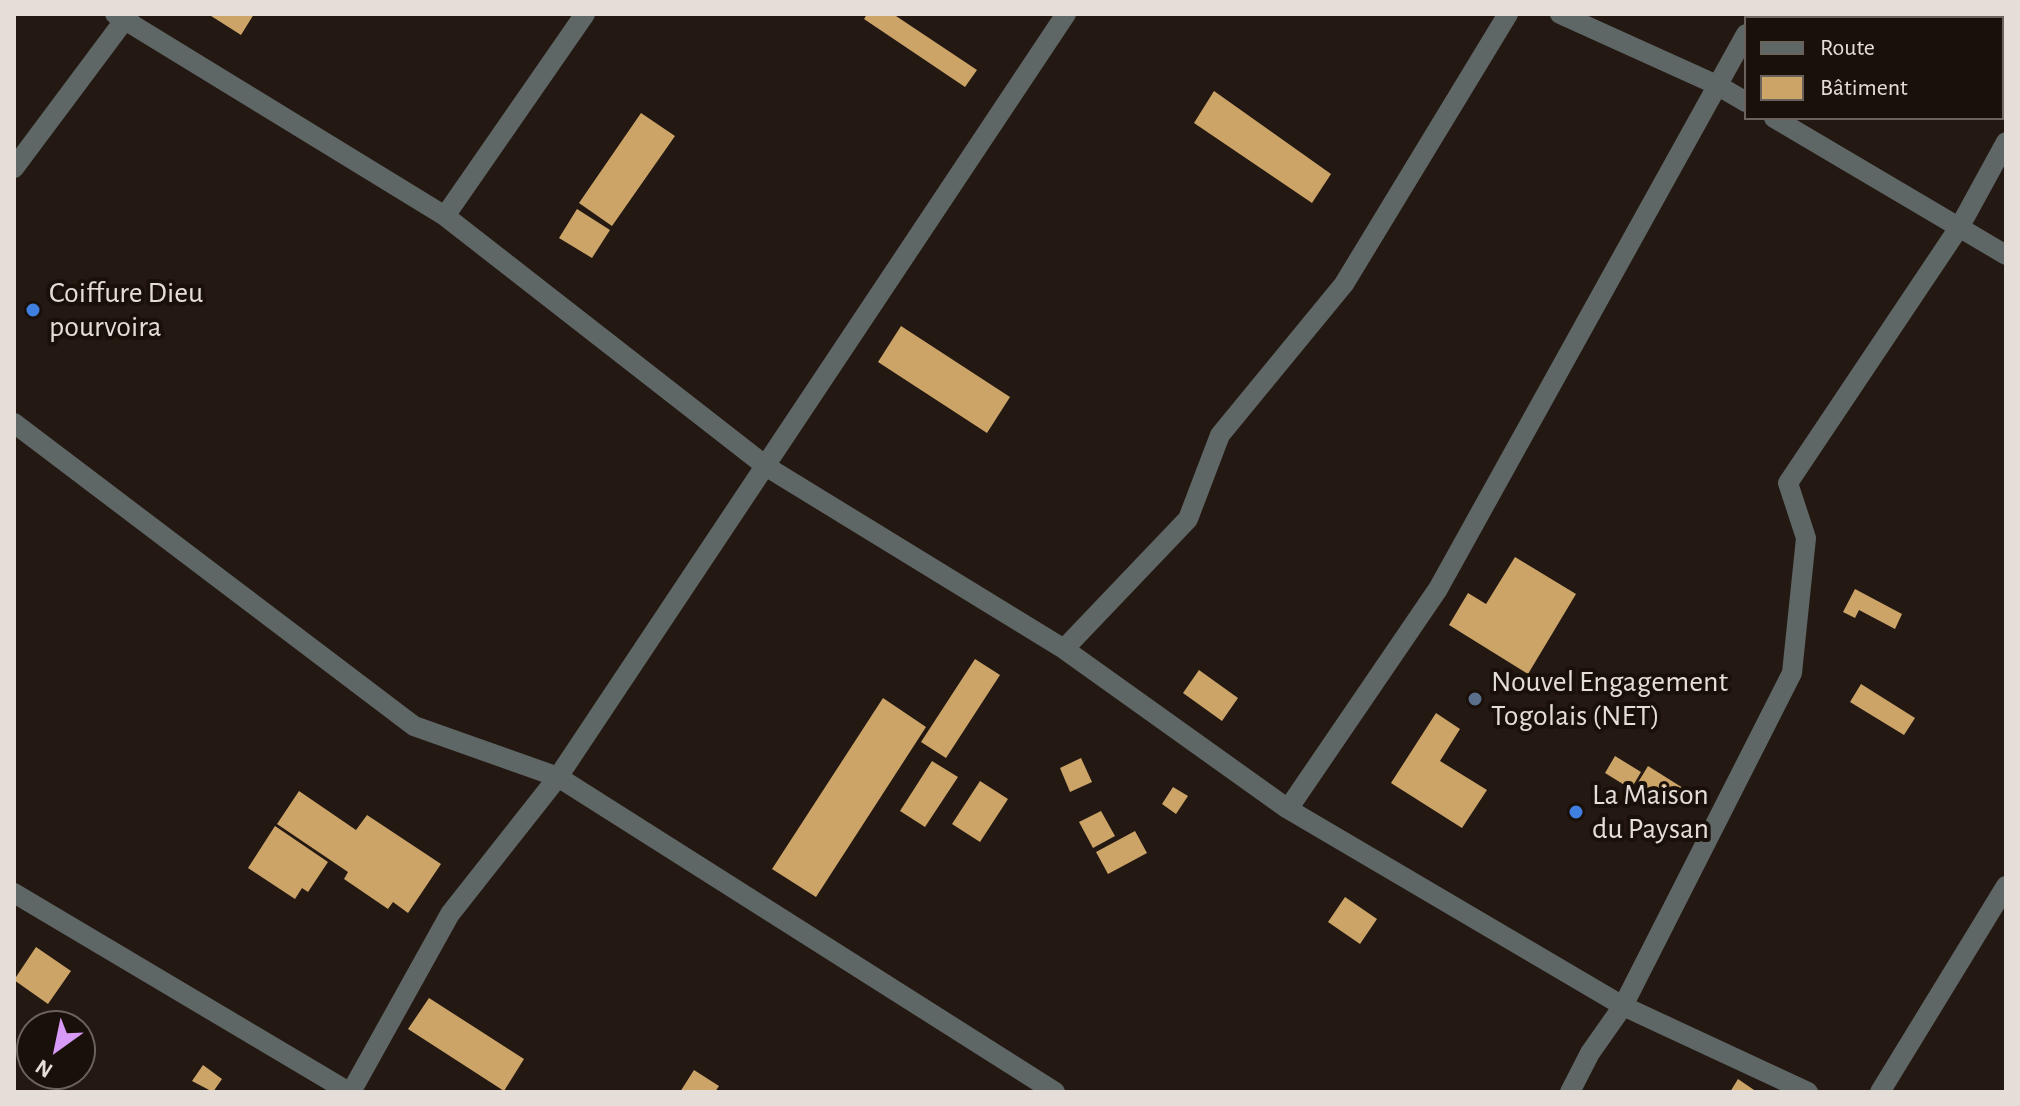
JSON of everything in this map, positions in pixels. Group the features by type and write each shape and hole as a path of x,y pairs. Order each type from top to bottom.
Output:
{"street":[{"path":"445,216 585,14"},
{"path":"14,893 350,1092 450,914 558,777 1066,14"},
{"path":"1064,649 1188,519 1220,435 1344,284 1508,14"},
{"path":"1560,14 1717,85 1744,101"},
{"path":"14,168 123,16 290,124 445,216 767,467 1064,649 1288,809 1623,1006 1808,1092"},
{"path":"1288,809 1438,589 1744,38"},
{"path":"1777,120 2006,255"},
{"path":"1570,1092 1590,1053 1623,1006 1792,673 1806,538 1788,483 1960,226 2006,142"},
{"path":"14,423 414,726 558,777 1055,1092"},
{"path":"1880,1092 2006,886"}],"building":[{"path":"208,14 254,14 241,35"},
{"path":"867,14 893,14 977,70 965,87 864,19"},
{"path":"1214,91 1331,174 1312,203 1194,123"},
{"path":"641,113 675,136 612,226 579,203"},
{"path":"577,209 610,230 592,258 559,238"},
{"path":"901,326 1010,397 987,433 878,362"},
{"path":"1515,557 1576,594 1528,674 1449,625 1468,593 1486,604"},
{"path":"1855,589 1902,614 1895,629 1859,610 1855,618 1843,612"},
{"path":"975,659 1000,675 946,758 921,742"},
{"path":"1199,670 1238,698 1222,721 1183,693"},
{"path":"1861,684 1915,718 1904,735 1850,702"},
{"path":"883,698 926,727 816,897 772,869"},
{"path":"1436,713 1460,729 1440,761 1487,790 1462,828 1391,783"},
{"path":"1615,756 1641,772 1631,789 1605,773"},
{"path":"1081,758 1092,782 1070,792 1060,768"},
{"path":"932,761 958,777 925,827 900,811"},
{"path":"1648,766 1683,788 1672,806 1637,784"},
{"path":"980,781 1008,799 980,842 952,824"},
{"path":"1173,787 1188,796 1176,814 1162,804"},
{"path":"299,791 356,830 367,815 441,864 408,913 393,902 388,909 344,879 348,872 277,824"},
{"path":"1101,811 1115,836 1093,848 1079,822"},
{"path":"275,826 328,862 308,892 302,888 295,899 248,868"},
{"path":"1135,831 1147,853 1108,874 1096,852"},
{"path":"1345,897 1377,919 1360,944 1328,922"},
{"path":"36,947 71,971 48,1004 14,980"},
{"path":"429,998 524,1059 504,1091 408,1029"},
{"path":"203,1065 222,1079 213,1092 192,1081"},
{"path":"694,1070 719,1086 715,1092 680,1092"},
{"path":"1738,1079 1757,1092 1730,1092"}],"place":[{"name":"Coiffure Dieu pourvoira","path":"33,310"},
{"name":"Nouvel Engagement Togolais (NET)","path":"1475,699"},
{"name":"La Maison du Paysan","path":"1576,812"}]}
